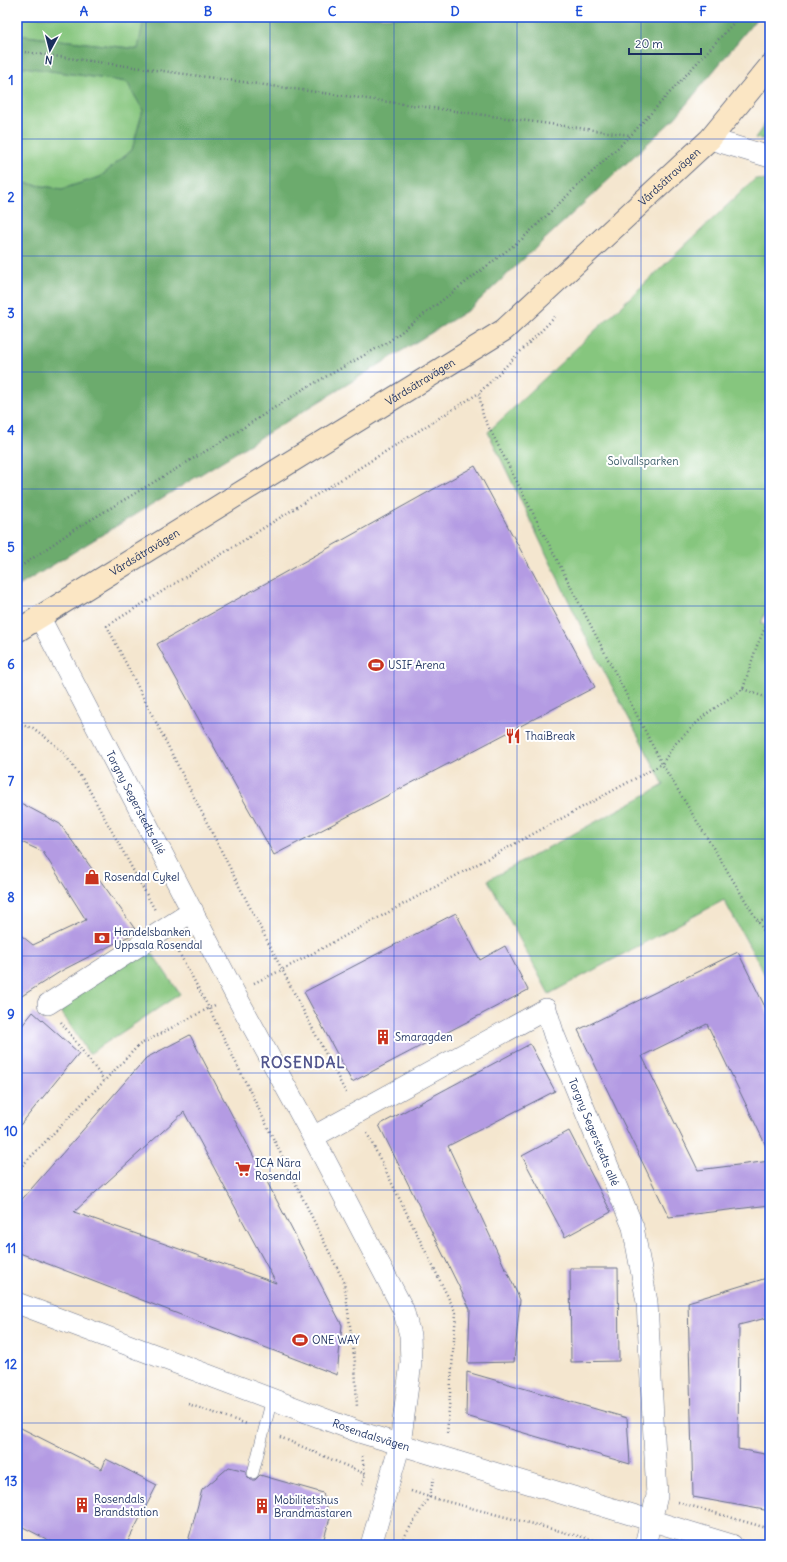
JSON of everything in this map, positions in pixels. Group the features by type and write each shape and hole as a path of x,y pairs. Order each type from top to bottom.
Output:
{"main road":[{"name":"Vårdsätravägen","path":"17,631 504,330 710,139 770,66"}],"street":[{"path":"710,139 770,157"},
{"name":"Torgny Segerstedts allé","path":"39,616 234,992 313,1137 403,1309 410,1335 411,1363 400,1444 371,1545"},
{"path":"48,1004 193,911"},
{"name":"Torgny Segerstedts allé","path":"313,1137 546,1009 554,1035 634,1227 647,1302 657,1496 651,1520"},
{"name":"Rosendalsvägen","path":"17,1303 359,1432 732,1545"},
{"path":"645,1545 651,1520"}],"lane":[{"path":"253,1473 272,1399"}],"path":[{"path":"17,569 72,531 221,442 302,390 388,342 522,239 631,135 739,17"},
{"path":"17,51 631,135"},
{"path":"399,1545 429,1497 446,1439 456,1313 357,1113 282,970 107,626 479,393"},
{"path":"483,416 662,764 770,941"},
{"path":"17,1171 139,1045 209,1008 234,992 282,970 662,764 674,745 706,714 743,689 756,648 770,617"},
{"path":"766,625 770,626"},
{"path":"743,689 770,699"},
{"path":"17,724 32,728 49,740 62,752 86,784 209,1008 344,1282 355,1362 359,1432 365,1474 429,1497 613,1545"},
{"path":"758,922 770,916"},
{"path":"48,1004 104,1080"}],"green space":[{"path":"17,17 144,17 139,49 17,35"},
{"path":"144,17 758,17 675,118 470,309 17,587 17,182 62,189 100,177 132,150 143,110 127,82 17,66 17,35 138,49"},
{"path":"17,66 127,82 143,110 132,150 100,177 62,189 17,182"},
{"path":"770,117 770,140 755,138"},
{"name":"Solvallsparken","path":"755,179 770,181 770,600 761,624 770,625 770,984 724,900 549,994 488,880 664,785 586,637 488,432"},
{"path":"148,947 180,994 89,1054 58,1007"}],"building":[{"name":"USIF Arena","path":"475,466 595,687 274,855 157,644"},
{"path":"17,801 60,824 137,932 63,970 17,999 17,932 33,945 86,920 43,852 17,840"},
{"name":"Smaragden","path":"456,913 480,960 505,946 528,990 352,1082 304,992"},
{"path":"738,952 770,1017 770,1154 707,1024 642,1056 698,1170 770,1161 770,1205 669,1217 578,1030"},
{"path":"33,1012 79,1053 17,1129 17,1032"},
{"path":"190,1035 342,1325 337,1375 17,1252 17,1205 146,1058","holes":["184,1112 276,1283 74,1212"]},
{"path":"530,1044 555,1091 448,1146 505,1268 504,1269 506,1269 520,1300 514,1362 468,1363 470,1309 379,1125"},
{"path":"569,1131 611,1212 565,1237 522,1156"},
{"path":"570,1268 618,1268 619,1361 571,1362"},
{"path":"770,1277 770,1317 739,1325 738,1449 770,1455 770,1511 693,1497 688,1302"},
{"path":"467,1372 627,1418 630,1464 466,1416"},
{"name":"Rosendals Brandstation","path":"17,1426 102,1469 106,1459 157,1485 126,1545 58,1545 17,1524"},
{"name":"Mobilitetshus Brandmästaren","path":"229,1467 246,1471 246,1475 251,1480 255,1480 260,1475 323,1493 330,1518 322,1545 187,1545 202,1490"}],"place":[{"name":"USIF Arena","path":"376,665"},
{"name":"ThaiBreak","path":"513,736"},
{"name":"Rosendal Cykel","path":"92,877"},
{"name":"Handelsbanken Uppsala Rosendal","path":"102,938"},
{"name":"Smaragden","path":"383,1037"},
{"name":"ICA Nära Rosendal","path":"243,1169"},
{"name":"ONE WAY","path":"300,1340"},
{"name":"Rosendals Brandstation","path":"82,1505"},
{"name":"Mobilitetshus Brandmästaren","path":"262,1506"}],"district":[{"name":"ROSENDAL","path":"303,1063"}]}
